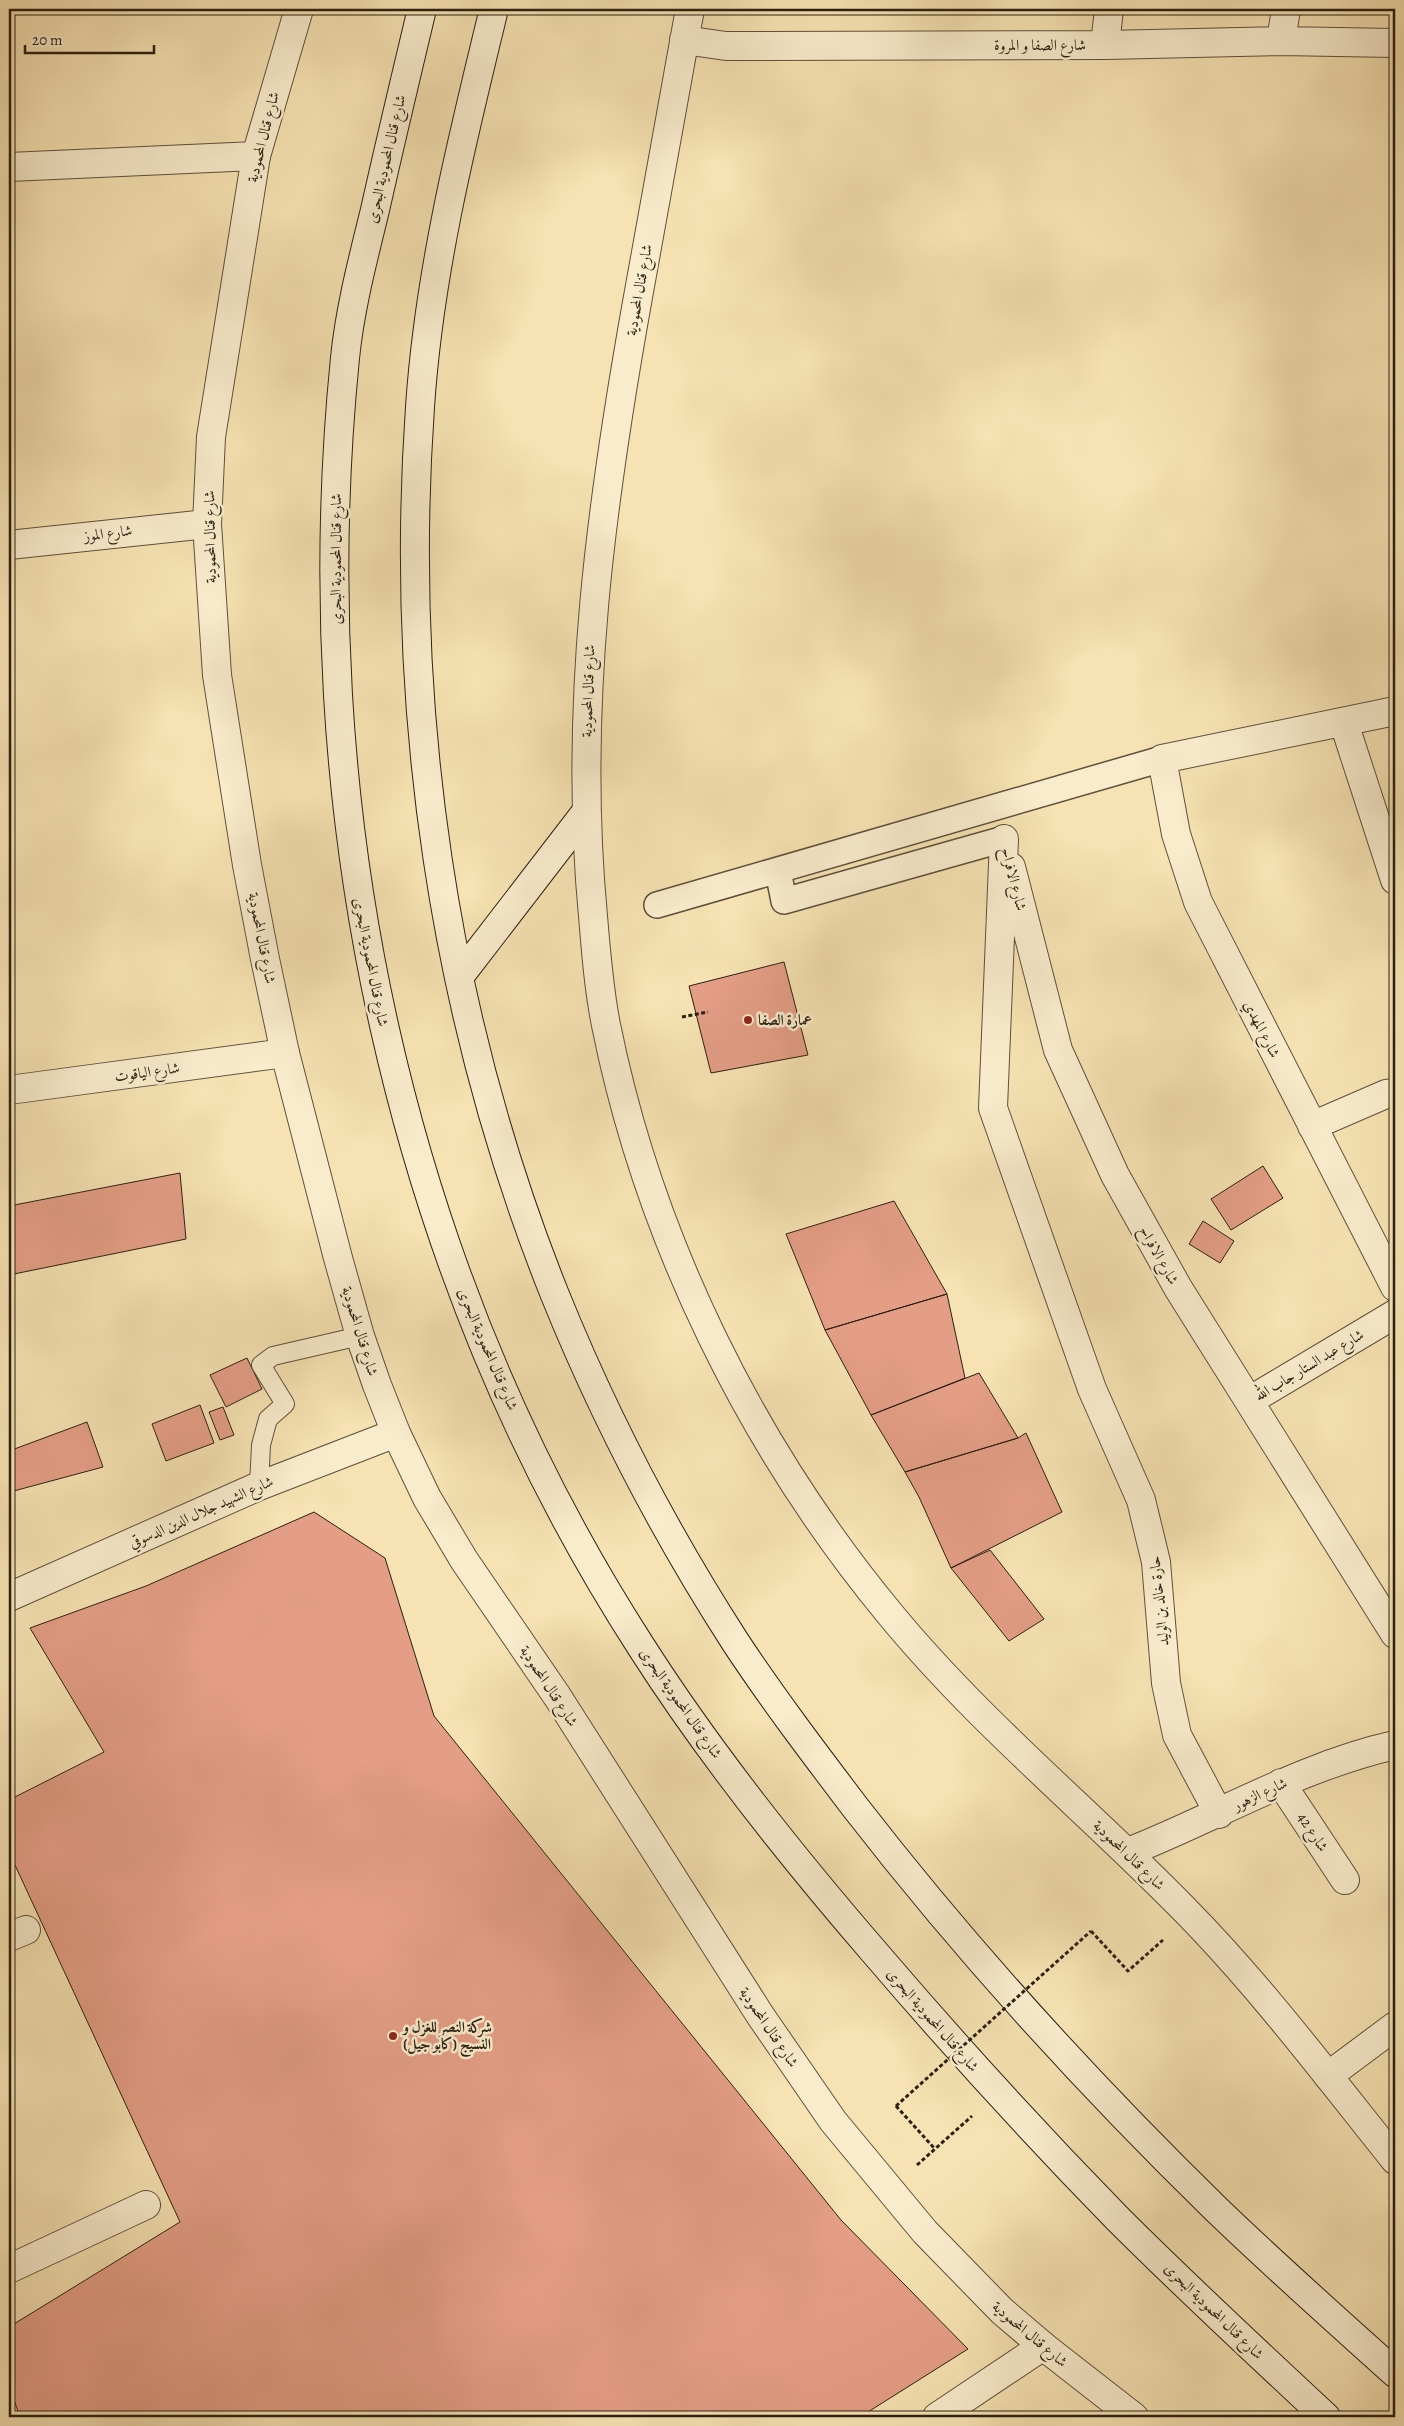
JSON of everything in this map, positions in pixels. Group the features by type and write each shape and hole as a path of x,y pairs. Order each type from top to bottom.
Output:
{"street":[{"name":"شارع قنال المحمودية","path":"299,9 256,156 210,436 207,524 217,675 247,865 286,1053 360,1336 396,1433 427,1498 464,1560 557,1696 760,2015 833,2121 889,2191 962,2272 1002,2311 1043,2346 1134,2417"},
{"name":"شارع قنال المحمودية البحرى","path":"422,9 354,298 346,353 337,459 334,566 337,682 344,779 356,884 374,983 396,1081 424,1178 456,1273 490,1358 536,1461 585,1554 646,1655 701,1735 766,1821 833,1905 998,2092 1119,2220 1326,2417"},
{"path":"494,9 458,158 444,226 430,314 420,402 415,581 419,681 428,780 442,879 459,977 482,1074 510,1169 554,1294 608,1415 669,1532 738,1645 814,1753 877,1835 930,1901 1054,2042 1114,2106 1218,2210 1395,2374"},
{"name":"شارع قنال المحمودية","path":"690,9 614,434 591,624 586,709 586,812 590,892 603,1006 629,1118 658,1210 694,1298 737,1385 790,1477 839,1549 890,1615 946,1678 1004,1738 1128,1852 1190,1914 1238,1967 1395,2160"},
{"path":"1105,45 1110,9"},
{"path":"1281,41 1286,9"},
{"name":"شارع الصفا و المروة","path":"684,40 726,46 1105,45 1281,41 1395,43"},
{"path":"9,167 256,156"},
{"name":"شارع الموز","path":"9,545 207,524"},
{"path":"657,905 1162,759 1395,711"},
{"path":"1344,723 1395,880"},
{"name":"شارع المهدي","path":"1162,759 1176,834 1198,902 1395,1287"},
{"path":"459,977 586,812"},
{"path":"778,871 784,901 1004,839"},
{"name":"حارة خالد بن الوليد","path":"1004,839 993,1108 1092,1389 1141,1500 1156,1562 1166,1683 1177,1735 1219,1814"},
{"name":"شارع الافراح","path":"1004,839 1058,1050 1115,1175 1178,1288 1395,1634"},
{"name":"شارع الياقوت","path":"9,1090 286,1053"},
{"path":"1312,1126 1386,1094 1395,1093"},
{"name":"شارع عبد الستار جاب الله","path":"1249,1401 1395,1314"},
{"name":"شارع الشهيد جلال الدين الدسوقي","path":"9,1597 259,1486 396,1433"},
{"name":"شارع الزهور","path":"1128,1852 1219,1814 1281,1783 1371,1750 1395,1745"},
{"name":"شارع 42","path":"1281,1783 1344,1880"},
{"path":"1328,2076 1395,2026"},
{"path":"9,2269 146,2205"},
{"path":"937,2417 1043,2346"}],"lane":[{"path":"259,1486 261,1446 268,1419 285,1404 261,1365 273,1356 360,1336"}],"path":[{"path":"682,1018 708,1012"},
{"path":"935,2149 896,2106 1091,1931 1128,1972 1190,1914"},
{"path":"889,2191 998,2092"}],"building":[{"name":"عمارة الصفا","path":"784,962 808,1055 711,1073 689,986"},
{"path":"1263,1166 1283,1198 1231,1230 1211,1199"},
{"path":"180,1173 186,1239 9,1275 9,1206"},
{"path":"894,1201 947,1294 825,1330 786,1234"},
{"path":"1203,1221 1234,1241 1220,1263 1189,1244"},
{"path":"947,1294 965,1378 871,1415 825,1330"},
{"path":"247,1358 262,1389 226,1407 210,1375"},
{"path":"979,1373 1018,1438 905,1472 871,1415"},
{"path":"200,1405 214,1443 166,1461 152,1424"},
{"path":"223,1407 234,1435 220,1440 209,1412"},
{"path":"87,1422 103,1467 10,1492 9,1451"},
{"path":"1026,1433 1062,1512 951,1568 919,1497 905,1472 1018,1438"},
{"name":"شركة النصر للغزل و النسيج (كابو جيل)","path":"314,1512 385,1558 434,1716 841,2220 968,2349 860,2417 20,2417 9,2386 9,2327 180,2222 9,1852 9,1800 104,1752 30,1628 146,1586"},
{"path":"990,1550 1044,1619 1009,1641 951,1568"}],"place":[{"name":"عمارة الصفا","path":"748,1020"},
{"name":"شركة النصر للغزل و النسيج (كابو جيل)","path":"393,2036"}]}
